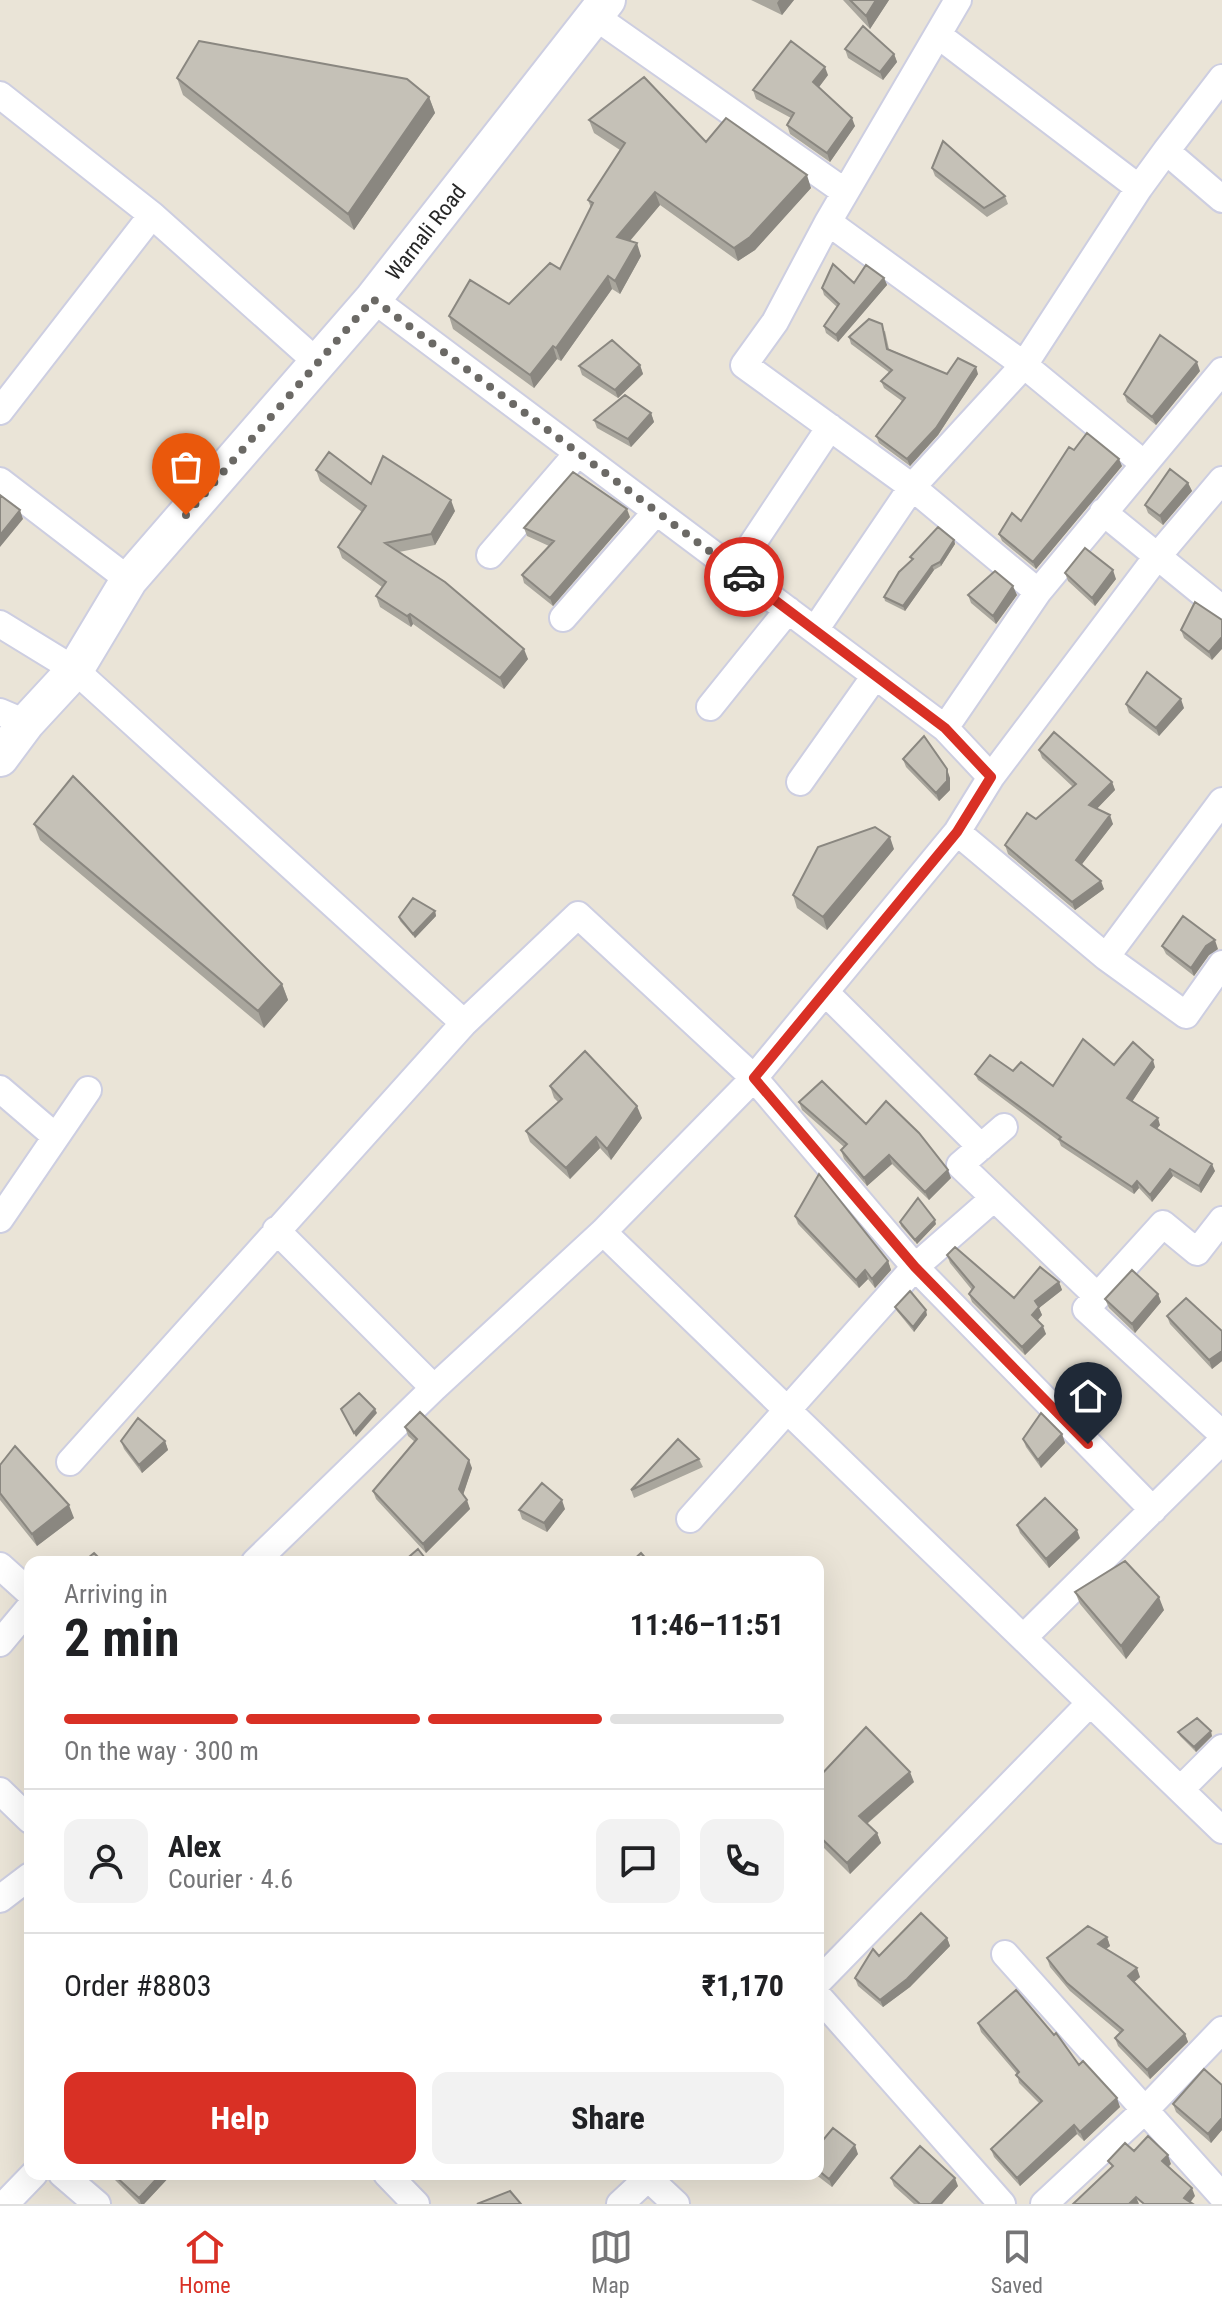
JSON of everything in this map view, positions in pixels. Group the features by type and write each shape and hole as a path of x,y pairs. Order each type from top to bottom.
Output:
{"main road":[{"name":"Warnali Road","path":"0,758 13,718 75,670 129,580 373,299 600,8"}],"street":[{"path":"958,0 845,192 775,322 744,365 912,487 1038,592"},
{"path":"600,8 845,192"},
{"path":"938,35 1139,188"},
{"path":"815,630 912,487 1024,365 1139,188 1222,78"},
{"path":"0,95 152,215 318,363"},
{"path":"1166,151 1222,199"},
{"path":"0,411 152,215"},
{"path":"828,222 1024,365 1143,463"},
{"path":"373,299 945,728 991,777"},
{"path":"945,728 1038,592 1222,371"},
{"path":"735,570 830,427"},
{"path":"490,555 577,454"},
{"path":"261,1556 434,1388 603,1232 754,1078 957,832 991,777 1156,558 1222,480"},
{"path":"0,481 129,580"},
{"path":"563,618 656,512"},
{"path":"1103,512 1222,609"},
{"path":"710,707 788,610"},
{"path":"0,624 75,670 464,1023"},
{"path":"800,782 875,676"},
{"path":"1106,957 1222,801"},
{"path":"957,832 1106,957 1186,1015 1222,964"},
{"path":"70,1462 464,1023 578,915 754,1078 915,1267 1153,1510"},
{"path":"832,999 981,1147"},
{"path":"0,1089 56,1137"},
{"path":"0,1219 88,1090"},
{"path":"1004,1127 960,1165 1097,1296"},
{"path":"690,1519 915,1267 994,1198"},
{"path":"1222,1220 1197,1252 1163,1224 1086,1309 1222,1434"},
{"path":"276,1230 434,1388"},
{"path":"603,1232 1024,1637 1089,1704 1182,1788 1222,1830"},
{"path":"1024,1637 1222,1441"},
{"path":"0,1566 24,1588"},
{"path":"0,1643 24,1614"},
{"path":"824,1976 1089,1704"},
{"path":"1182,1788 1222,1748"},
{"path":"0,1791 24,1814"},
{"path":"0,1899 24,1881"},
{"path":"1005,1954 1222,2196"},
{"path":"824,2003 1002,2204"},
{"path":"1044,2204 1145,2110 1222,2030"},
{"path":"5,2204 28,2180"},
{"path":"69,2180 97,2204"},
{"path":"393,2180 416,2204"},
{"path":"620,2204 642,2180"},
{"path":"650,2180 676,2204"}],"building":[{"path":"850,0 876,0 866,16"},
{"path":"863,26 894,54 880,72 845,49"},
{"path":"199,41 407,79 429,97 348,214 177,78"},
{"path":"791,41 825,67 813,82 852,118 827,153 787,125 794,113 753,90"},
{"path":"644,77 706,142 726,118 807,175 750,237 734,248 655,192 617,237 637,243 615,281 608,276 556,348 553,346 530,375 449,316 470,280 509,304 550,263 560,269 593,203 588,200 625,143 589,120"},
{"path":"943,141 1005,196 984,208 932,168"},
{"path":"833,264 854,283 866,265 884,278 836,335 824,326 839,304 822,288"},
{"path":"869,319 882,324 887,349 947,374 958,358 976,367 936,428 907,459 876,436 905,398 881,381 892,370 849,337"},
{"path":"1160,335 1197,362 1152,417 1124,394"},
{"path":"612,340 640,365 615,390 579,366"},
{"path":"625,395 651,413 628,439 594,420"},
{"path":"1087,433 1119,459 1033,562 999,534 1012,513 1021,521 1069,447 1074,450"},
{"path":"329,452 371,484 383,456 451,500 431,534 385,543 445,582 524,649 500,678 410,614 407,616 376,596 386,582 338,547 366,506 316,470"},
{"path":"1170,469 1188,483 1160,516 1145,505"},
{"path":"573,472 627,509 550,598 522,575 554,541 524,528"},
{"path":"0,495 20,510 0,535"},
{"path":"938,527 954,540 940,562 932,566 903,606 884,597 899,572 913,559 910,557"},
{"path":"1085,548 1113,570 1092,598 1065,573"},
{"path":"995,571 1013,586 993,616 968,595"},
{"path":"1195,602 1222,620 1222,637 1209,652 1181,630"},
{"path":"1147,672 1181,699 1156,728 1126,704"},
{"path":"1054,732 1112,782 1089,805 1110,815 1076,860 1101,881 1072,902 1005,845 1027,813 1036,819 1076,784 1039,750"},
{"path":"924,736 947,769 947,781 936,793 903,759"},
{"path":"73,776 282,984 258,1011 34,824"},
{"path":"875,827 890,837 823,917 793,895 818,847"},
{"path":"413,898 435,911 413,934 399,917"},
{"path":"1183,916 1215,940 1206,946 1191,968 1162,946"},
{"path":"1083,1039 1114,1065 1133,1042 1153,1060 1127,1098 1158,1118 1151,1125 1212,1164 1199,1186 1170,1169 1150,1195 1137,1181 1132,1187 1059,1139 1061,1137 975,1074 990,1055 1013,1071 1021,1062 1053,1086"},
{"path":"585,1051 637,1106 607,1149 596,1137 566,1168 526,1131 562,1099 550,1086"},
{"path":"822,1081 866,1124 886,1101 919,1133 948,1170 925,1192 889,1155 864,1178 841,1150 847,1144 799,1102"},
{"path":"819,1174 888,1261 872,1279 865,1270 856,1280 795,1216"},
{"path":"918,1198 935,1220 915,1240 900,1222"},
{"path":"955,1247 1014,1298 1040,1267 1059,1282 1035,1301 1039,1307 1032,1315 1043,1326 1022,1347 969,1294 974,1287 947,1255"},
{"path":"1132,1270 1158,1294 1132,1324 1105,1299"},
{"path":"910,1291 926,1310 913,1327 895,1307"},
{"path":"1186,1298 1222,1331 1222,1351 1209,1360 1167,1316"},
{"path":"1087,1379 1109,1412 1092,1419 1060,1386"},
{"path":"359,1393 375,1409 354,1433 341,1409"},
{"path":"420,1412 469,1460 459,1489 467,1500 423,1544 373,1491 417,1439 405,1427"},
{"path":"1041,1413 1062,1434 1038,1460 1023,1439"},
{"path":"138,1418 165,1441 139,1465 121,1441"},
{"path":"678,1439 699,1459 631,1490"},
{"path":"15,1446 69,1505 32,1534 0,1493 0,1465"},
{"path":"542,1483 562,1500 544,1523 519,1510"},
{"path":"1045,1498 1077,1530 1046,1559 1017,1525"},
{"path":"418,1549 423,1556 410,1556"},
{"path":"1125,1561 1159,1597 1121,1646 1075,1592"},
{"path":"1197,1718 1211,1731 1194,1747 1178,1732"},
{"path":"866,1727 910,1772 859,1816 877,1833 847,1863 824,1841 824,1772"},
{"path":"921,1913 947,1938 907,1979 880,2000 855,1978 873,1949 879,1956"},
{"path":"1088,1926 1107,1937 1098,1944 1137,1968 1128,1976 1185,2034 1147,2070 1115,2038 1123,2030 1067,1983 1047,1958"},
{"path":"1016,1990 1054,2035 1056,2033 1079,2065 1083,2061 1117,2098 1080,2132 1074,2125 1017,2178 991,2149 1042,2101 1016,2075 1019,2072 978,2023"},
{"path":"1204,2069 1222,2085 1222,2118 1208,2134 1173,2104"},
{"path":"833,2128 855,2145 829,2179 824,2175 824,2139"},
{"path":"1148,2136 1168,2155 1162,2161 1192,2188 1184,2198 1193,2204 1144,2204 1136,2197 1129,2204 1073,2204 1113,2166 1108,2161 1125,2143 1134,2151"},
{"path":"920,2146 955,2178 931,2204 920,2204 891,2178"},
{"path":"120,2180 156,2180 139,2198"},
{"path":"510,2191 521,2204 477,2204"}],"way so far":[{"path":"186,515 373,299 744,577"}],"route":[{"path":"744,577 945,728 991,777 957,832 754,1078 915,1267 1088,1444"}]}
